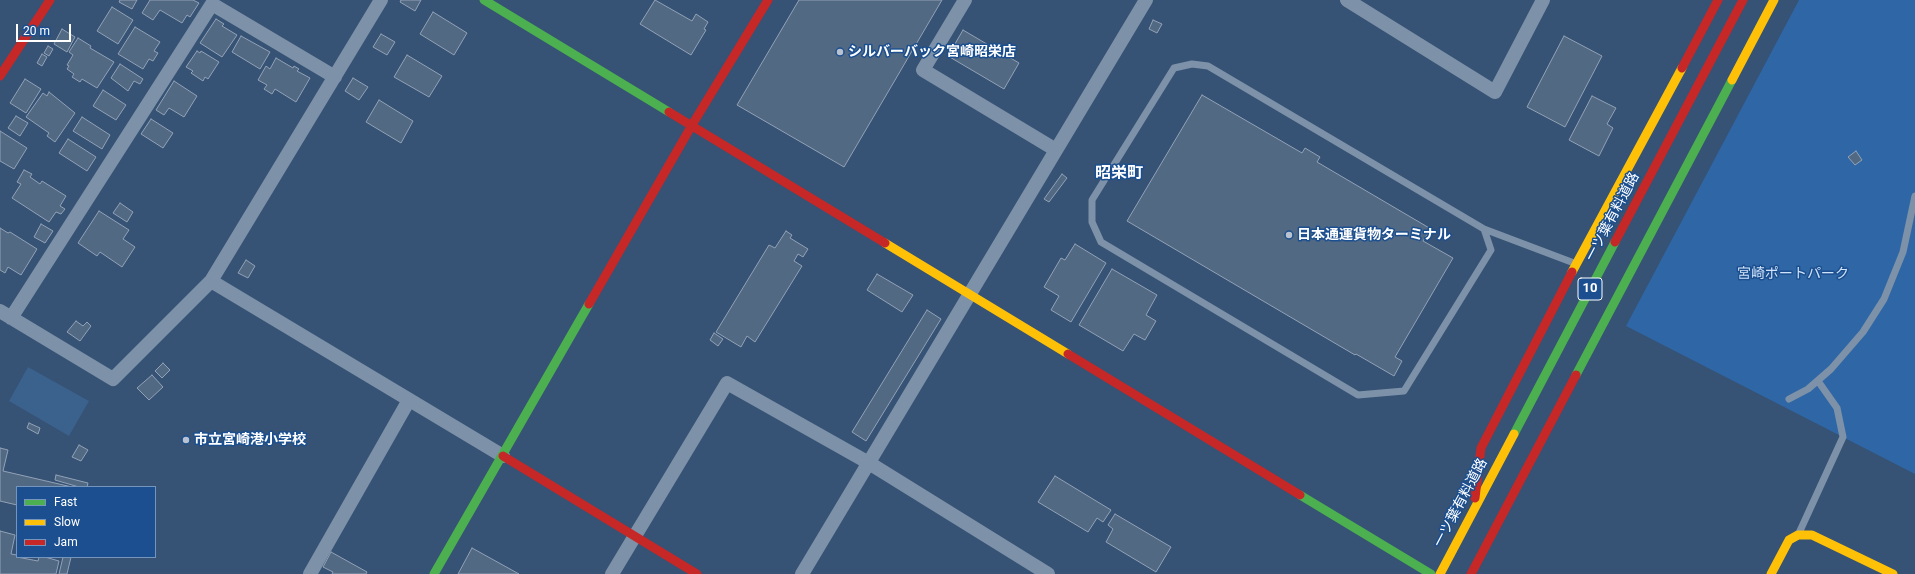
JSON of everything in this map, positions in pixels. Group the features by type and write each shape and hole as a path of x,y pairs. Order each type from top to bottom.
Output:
{"street":[{"path":"0,76 50,0"},
{"path":"335,77 212,4 6,314 113,379 211,281 382,0"},
{"path":"484,0 1431,574"},
{"path":"965,0 923,70 1056,150"},
{"path":"802,574 1146,0"},
{"path":"1347,0 1495,92 1543,0"},
{"path":"1473,511 1481,448 1576,264 1718,0"},
{"name":"一ツ葉有料道路","path":"1440,574 1743,0"},
{"name":"10","path":"1471,574 1774,0"},
{"path":"434,574 764,1"},
{"path":"211,281 697,574"},
{"path":"612,574 726,383 869,463 1048,574"},
{"path":"310,574 409,400"},
{"path":"1771,574 1789,540 1798,536 1812,535 1893,574"}],"lane":[{"path":"1484,229 1490,250 1404,391 1358,395 1101,242 1092,222 1092,200 1174,68 1192,64 1208,66 1484,229 1576,264"},
{"path":"1789,399 1808,390 1818,381 1863,332 1884,298 1903,252 1915,196"},
{"path":"1798,536 1843,437 1837,408 1818,381"}],"green space":[{"name":"宮崎ポートパーク","path":"1799,0 1915,0 1915,474 1626,326"}],"shaded area":[{"path":"28,367 89,401 69,436 9,401"}],"building":[{"path":"120,0 137,0 132,9 119,2"},
{"path":"150,0 193,0 199,3 190,17 187,15 182,23 160,10 153,20 142,13"},
{"path":"401,0 421,0 415,11 400,2"},
{"path":"655,0 692,21 696,14 708,22 704,29 706,30 691,55 640,24"},
{"name":"シルバーバック宮崎昭栄店","path":"799,0 942,0 844,167 737,105"},
{"path":"112,7 133,20 118,44 97,31"},
{"path":"433,12 467,33 454,55 420,34"},
{"path":"216,19 224,24 222,26 237,35 222,57 200,43"},
{"path":"1153,20 1162,24 1157,33 1149,29"},
{"path":"135,27 160,42 154,51 158,53 153,61 149,59 143,69 118,54"},
{"path":"62,29 75,37 67,52 54,44"},
{"path":"963,30 1019,63 1004,89 948,56"},
{"path":"381,34 395,42 387,55 373,47"},
{"path":"241,36 270,52 260,69 232,52"},
{"path":"1564,36 1602,56 1565,127 1527,107"},
{"path":"78,38 91,46 90,48 114,62 97,88 82,79 80,82 72,77 74,74 67,69 69,66 67,65 73,55 69,52"},
{"path":"48,46 53,49 49,56 44,53"},
{"path":"197,51 200,53 201,51 219,62 208,79 205,77 203,81 191,73 193,71 186,67"},
{"path":"42,54 47,57 42,66 37,63"},
{"path":"407,55 442,76 429,97 394,77"},
{"path":"276,58 293,68 294,66 299,69 297,71 310,78 296,102 275,89 272,94 264,89 267,85 258,80 266,66 270,69"},
{"path":"120,64 143,79 140,84 134,81 128,91 111,78"},
{"path":"353,78 368,87 359,100 345,91"},
{"path":"25,79 41,89 26,113 10,103"},
{"path":"174,81 197,96 184,117 169,108 164,115 156,110"},
{"path":"103,90 126,105 116,120 93,106"},
{"path":"49,92 75,113 55,142 47,136 49,133 26,117 43,93 47,96"},
{"name":"日本通運貨物ターミナル","path":"1202,95 1302,153 1305,148 1320,157 1317,162 1431,229 1423,241 1453,258 1395,357 1402,361 1394,376 1356,354 1355,355 1127,221"},
{"path":"1592,96 1616,108 1607,124 1613,128 1599,156 1569,140"},
{"path":"379,100 413,121 401,143 366,122"},
{"path":"16,116 28,123 20,136 8,128"},
{"path":"82,117 110,135 102,149 73,131"},
{"path":"151,119 173,133 163,148 141,134"},
{"path":"0,131 27,148 14,169 0,161"},
{"path":"68,139 96,157 87,171 59,153"},
{"path":"1856,151 1862,160 1855,165 1848,157"},
{"path":"24,170 32,174 30,177 40,184 42,181 66,196 60,206 65,209 61,214 56,212 49,222 12,198 21,184 17,182"},
{"path":"1062,174 1067,178 1049,202 1044,199"},
{"path":"120,203 133,212 127,222 113,213"},
{"path":"99,211 129,230 123,239 135,247 122,267 100,252 97,256 78,243"},
{"path":"41,224 53,231 45,243 34,237"},
{"path":"0,228 8,233 10,232 37,249 21,275 8,267 5,273 0,270"},
{"path":"786,231 792,235 790,238 808,249 803,257 798,254 794,261 802,266 755,342 747,336 741,347 716,332 769,245 775,248"},
{"path":"1075,244 1106,263 1071,322 1051,310 1059,296 1044,287 1061,258 1065,260"},
{"path":"246,260 255,266 248,278 238,273"},
{"path":"1112,269 1157,295 1146,315 1156,321 1145,340 1134,334 1123,351 1079,325"},
{"path":"877,274 913,295 902,312 867,290"},
{"path":"927,310 941,319 866,441 852,432"},
{"path":"76,321 83,326 87,322 91,326 80,341 67,332"},
{"path":"714,333 723,339 718,346 710,340"},
{"path":"163,363 170,370 162,378 155,371"},
{"path":"152,375 163,387 149,400 137,388"},
{"path":"29,423 40,428 38,434 27,428"},
{"path":"79,445 88,450 81,461 72,457"},
{"path":"0,448 8,450 3,471 68,486 16,486 16,505 0,501"},
{"path":"56,475 88,483 87,486 76,486 55,480"},
{"path":"1055,476 1111,510 1103,522 1097,518 1088,532 1038,502"},
{"path":"1115,514 1171,547 1156,572 1106,542 1113,529 1108,525"},
{"path":"0,531 15,535 11,554 16,555 16,558 38,561 39,558 48,558 59,561 56,574 0,574"},
{"path":"472,548 519,574 458,574"},
{"path":"331,552 367,572 366,574 332,574 333,572 323,567"},
{"path":"63,558 71,558 67,574 59,574"}],"traffic: fast":[{"path":"484,0 669,112"},
{"path":"1576,375 1732,80"},
{"path":"1514,434 1615,242"},
{"path":"434,574 589,304"},
{"path":"1300,495 1431,574"}],"traffic: slow":[{"path":"1732,80 1774,0"},
{"path":"1572,272 1682,68"},
{"path":"885,243 1068,354"},
{"path":"1440,574 1514,434"},
{"path":"1771,574 1789,540 1798,535 1812,535 1893,574"}],"traffic: jam":[{"path":"0,76 50,0"},
{"path":"589,304 692,125 768,0"},
{"path":"1682,68 1718,0"},
{"path":"1615,242 1743,0"},
{"path":"669,112 885,243"},
{"path":"1475,498 1481,448 1572,272"},
{"path":"1068,354 1300,495"},
{"path":"1471,574 1576,375"},
{"path":"503,456 697,574"}],"place":[{"name":"シルバーバック宮崎昭栄店","path":"840,52"},
{"name":"日本通運貨物ターミナル","path":"1289,235"},
{"name":"市立宮崎港小学校","path":"186,440"}],"district":[{"name":"昭栄町","path":"1119,174"}]}
